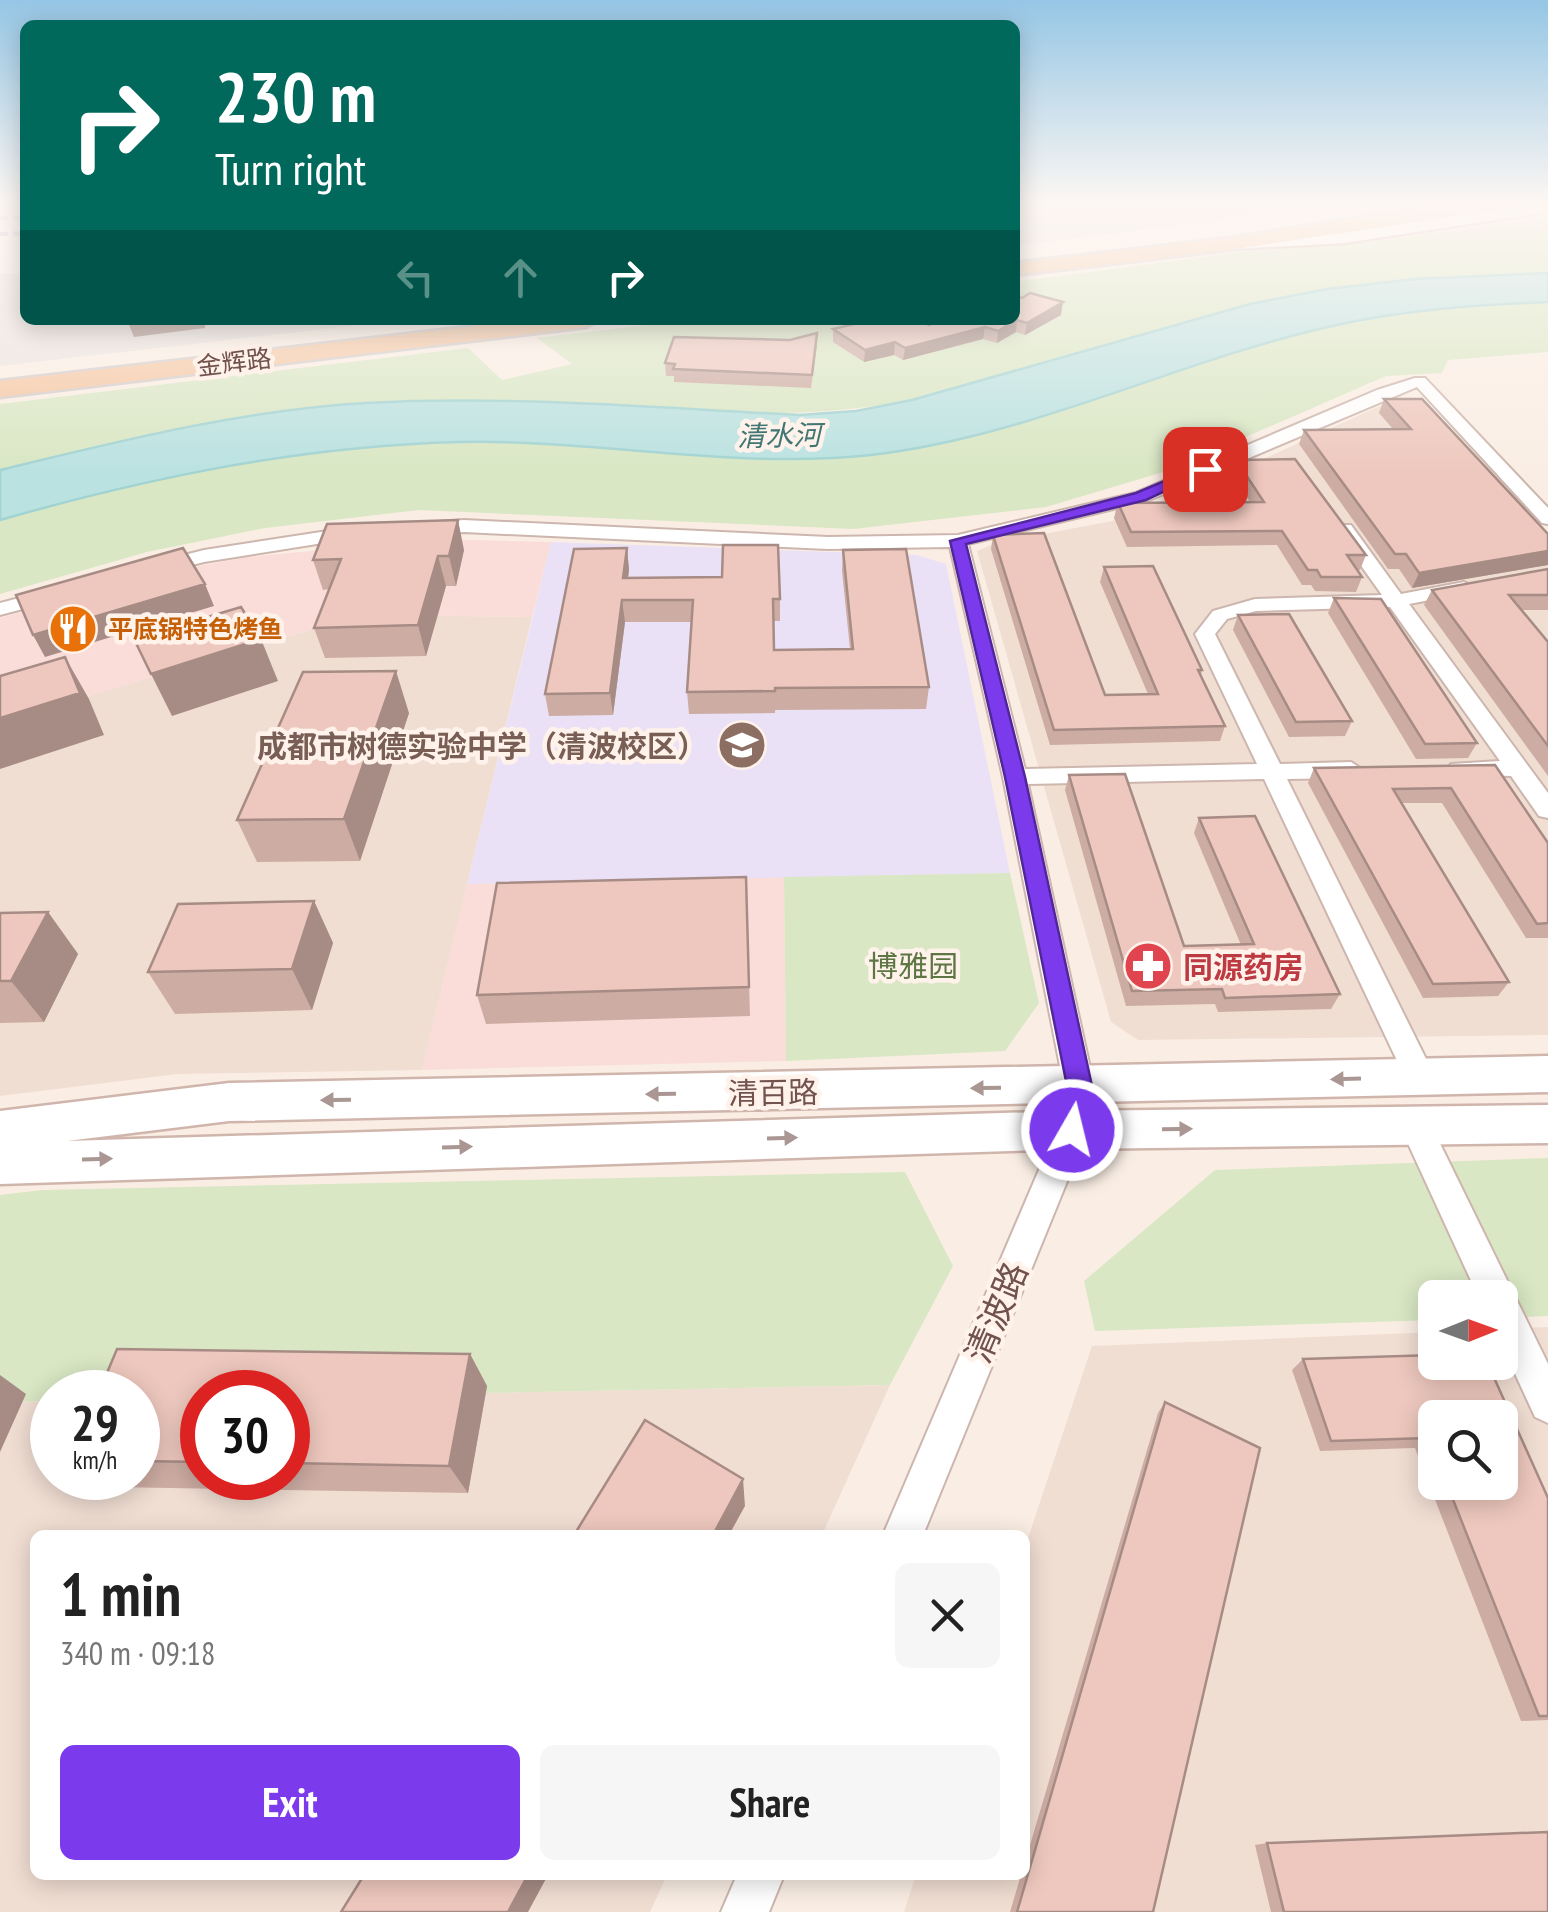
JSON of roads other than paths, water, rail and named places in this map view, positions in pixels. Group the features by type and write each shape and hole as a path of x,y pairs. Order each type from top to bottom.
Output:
{"main road":[{"name":"金辉路","path":"0,378 451,325"},
{"name":"金辉路","path":"0,390 546,325"}],"street":[{"path":"129,575 204,556 395,530 464,526 828,543 958,541 1141,496 1383,393 1420,382 1548,519"},
{"path":"1269,442 1295,460"},
{"path":"1329,507 1548,810"},
{"path":"958,541 1015,777 1079,1086"},
{"path":"1420,1076 1205,634 1220,615 1255,605 1396,600 1487,584"},
{"path":"0,609 72,590"},
{"path":"1442,769 1518,768"},
{"path":"1015,777 1366,770"},
{"name":"清百路","path":"0,1130 230,1102 1548,1074"},
{"name":"清波路","path":"904,1530 1072,1130 1079,1086"},
{"name":"清百路","path":"0,1164 1072,1130 1548,1124"},
{"path":"1416,1126 1489,1280"},
{"path":"1518,1340 1548,1404"},
{"path":"745,1912 759,1880"}],"water":[{"name":"清水河","path":"1295,295 1548,295 1548,302 1437,309 1328,327 987,432 871,455 768,459 510,442 400,445 227,466 113,490 0,520 0,470 136,438 273,412 420,401 582,403 799,415 856,411 912,400 1250,304"}],"place":[{"name":"平底锅特色烤鱼","path":"73,629"},
{"name":"成都市树德实验中学（清波校区）","path":"742,745"},
{"name":"同源药房","path":"1148,966"}],"park label":[{"name":"博雅园","path":"913,965"}]}
